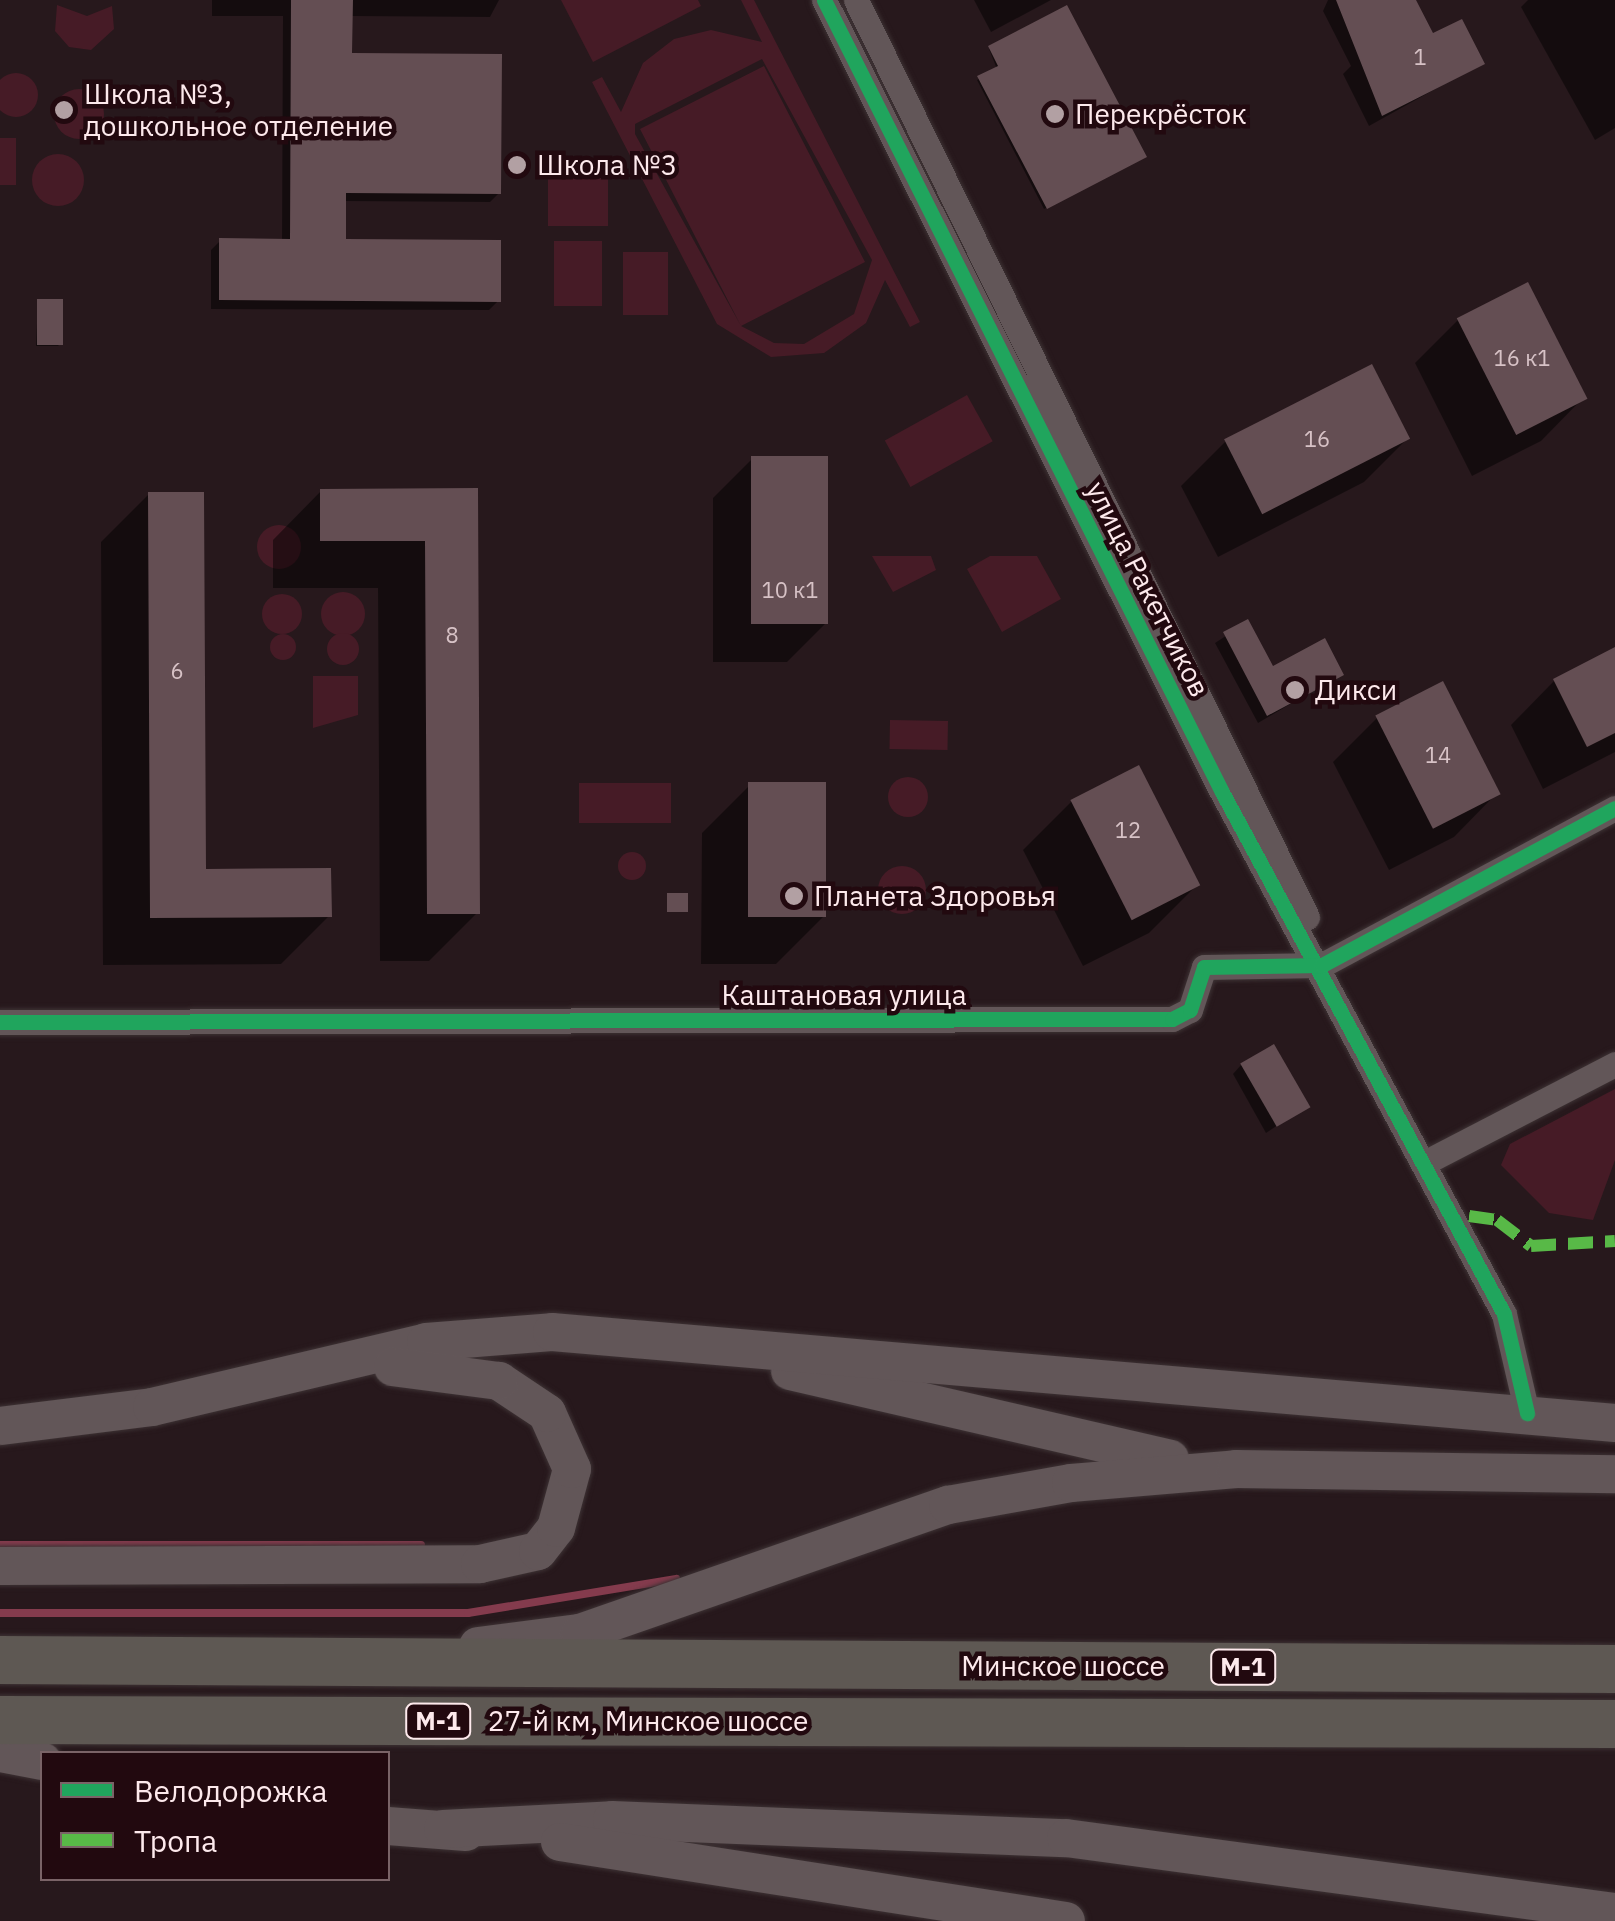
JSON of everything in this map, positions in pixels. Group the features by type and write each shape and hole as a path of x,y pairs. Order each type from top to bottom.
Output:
{"highway":[{"name":"27-й км, Минское шоссе","path":"0,1660 872,1665"},
{"name":"Минское шоссе","path":"872,1665 1615,1668"},
{"name":"27-й км, Минское шоссе","path":"0,1720 876,1722"},
{"name":"Минское шоссе","path":"876,1722 1615,1724"}],"main road":[{"path":"0,1426 152,1407 305,1366 426,1342 552,1332 1615,1422"},
{"path":"638,1338 1108,1450 1236,1469"},
{"path":"0,1566 480,1564 538,1551 556,1528 572,1469 566,1439 528,1394 442,1367 305,1366"},
{"path":"329,1663 580,1633 948,1504 1236,1469 1490,1466 1615,1474"},
{"path":"0,1753 40,1761"},
{"path":"0,1774 40,1782"},
{"path":"443,1829 612,1820 1066,1838 1615,1912"},
{"path":"390,1826 443,1829 790,1873 1066,1921"}],"street":[{"name":"улица Ракетчиков","path":"824,0 1222,792 1322,965 1504,1314 1527,1413"},
{"name":"улица Ракетчиков","path":"856,0 1300,892 1322,965"},
{"name":"Каштановая улица","path":"0,1022 1172,1019 1190,1010 1204,967 1322,965 1615,808"},
{"path":"1426,1162 1615,1064"}],"shaded area":[{"path":"561,0 698,0 701,6 593,62"},
{"path":"741,0 754,0 920,322 910,327 885,280 866,323 824,353 771,357 717,324 592,82 602,77 621,112 643,63 674,39 711,30 762,42","holes":["762,59 872,260 854,314 804,344 774,343 741,326 635,134 635,124"]},
{"path":"57,5 87,16 112,6 114,29 91,50 69,47 55,31"},
{"path":"764,66 865,262 741,326 640,129"},
{"path":"8,75 24,75 36,87 36,103 24,115 8,115 -1,107 -1,83"},
{"path":"79,89 97,96 104,114 97,132 79,139 61,132 54,114 61,96"},
{"path":"0,138 16,138 16,185 0,185"},
{"path":"58,154 76,162 84,180 76,198 58,206 40,198 32,180 40,162"},
{"path":"548,170 608,170 608,226 548,226"},
{"path":"554,241 602,241 602,306 554,306"},
{"path":"623,252 668,252 668,315 623,315"},
{"path":"967,395 993,441 910,487 885,441"},
{"path":"279,525 294,532 301,547 294,562 279,569 264,562 257,547 264,532"},
{"path":"872,556 931,556 936,570 893,592"},
{"path":"990,556 1037,556 1061,599 1002,632 967,569"},
{"path":"343,592 359,598 365,614 359,630 343,636 327,630 321,614 327,598"},
{"path":"282,594 296,600 302,614 296,628 282,634 268,628 262,614 268,600"},
{"path":"343,633 354,638 359,649 354,660 343,665 332,660 327,649 332,638"},
{"path":"283,634 292,638 296,647 292,656 283,660 274,656 270,647 274,638"},
{"path":"313,676 358,676 358,715 313,728"},
{"path":"890,720 948,721 947,750 889,749"},
{"path":"908,777 922,783 928,797 922,811 908,817 894,811 888,797 894,783"},
{"path":"579,783 671,783 671,823 579,823"},
{"path":"632,852 642,856 646,866 642,876 632,880 622,876 618,866 622,856"},
{"path":"902,866 919,873 926,890 919,907 902,914 885,907 878,890 885,873"},
{"path":"1615,1089 1615,1160 1593,1220 1549,1213 1501,1165 1510,1144"}],"building":[{"path":"291,0 353,0 352,53 502,54 501,194 346,193 346,239 501,240 501,302 219,300 219,238 290,239"},
{"path":"1336,0 1416,0 1433,33 1462,19 1485,64 1382,116"},
{"path":"1067,5 1147,157 1047,209 977,76 998,66 988,46"},
{"path":"1528,282 1587,399 1516,435 1457,318"},
{"path":"37,299 63,299 63,345 37,345"},
{"path":"1372,364 1410,439 1262,514 1224,439"},
{"path":"751,456 828,456 828,624 751,624"},
{"path":"478,488 480,914 427,914 425,541 320,541 320,489"},
{"path":"148,492 204,492 206,869 331,868 332,917 150,918"},
{"path":"1248,619 1273,666 1325,638 1344,675 1267,716 1223,632"},
{"path":"1615,647 1615,733 1587,747 1553,679"},
{"path":"1443,681 1501,794 1433,829 1375,716"},
{"path":"1139,765 1200,885 1132,920 1070,800"},
{"path":"748,782 826,782 826,917 748,917"},
{"path":"667,893 688,893 688,912 667,912"},
{"path":"1274,1044 1310,1107 1277,1127 1240,1064"}],"waterway":[{"path":"0,1545 421,1545"},
{"path":"0,1613 468,1613 676,1579"}],"marked path":[{"path":"1469,1216 1497,1220 1531,1246 1615,1241"}],"cycle path":[{"path":"824,0 1222,792 1504,1314 1527,1413"},
{"path":"0,1022 1172,1019 1190,1010 1204,967 1322,965 1615,808"}],"place":[{"name":"Школа №3, дошкольное отделение","path":"64,110"},
{"name":"Перекрёсток","path":"1055,114"},
{"name":"Школа №3","path":"517,165"},
{"name":"Дикси","path":"1295,690"},
{"name":"Планета Здоровья","path":"794,896"}]}
